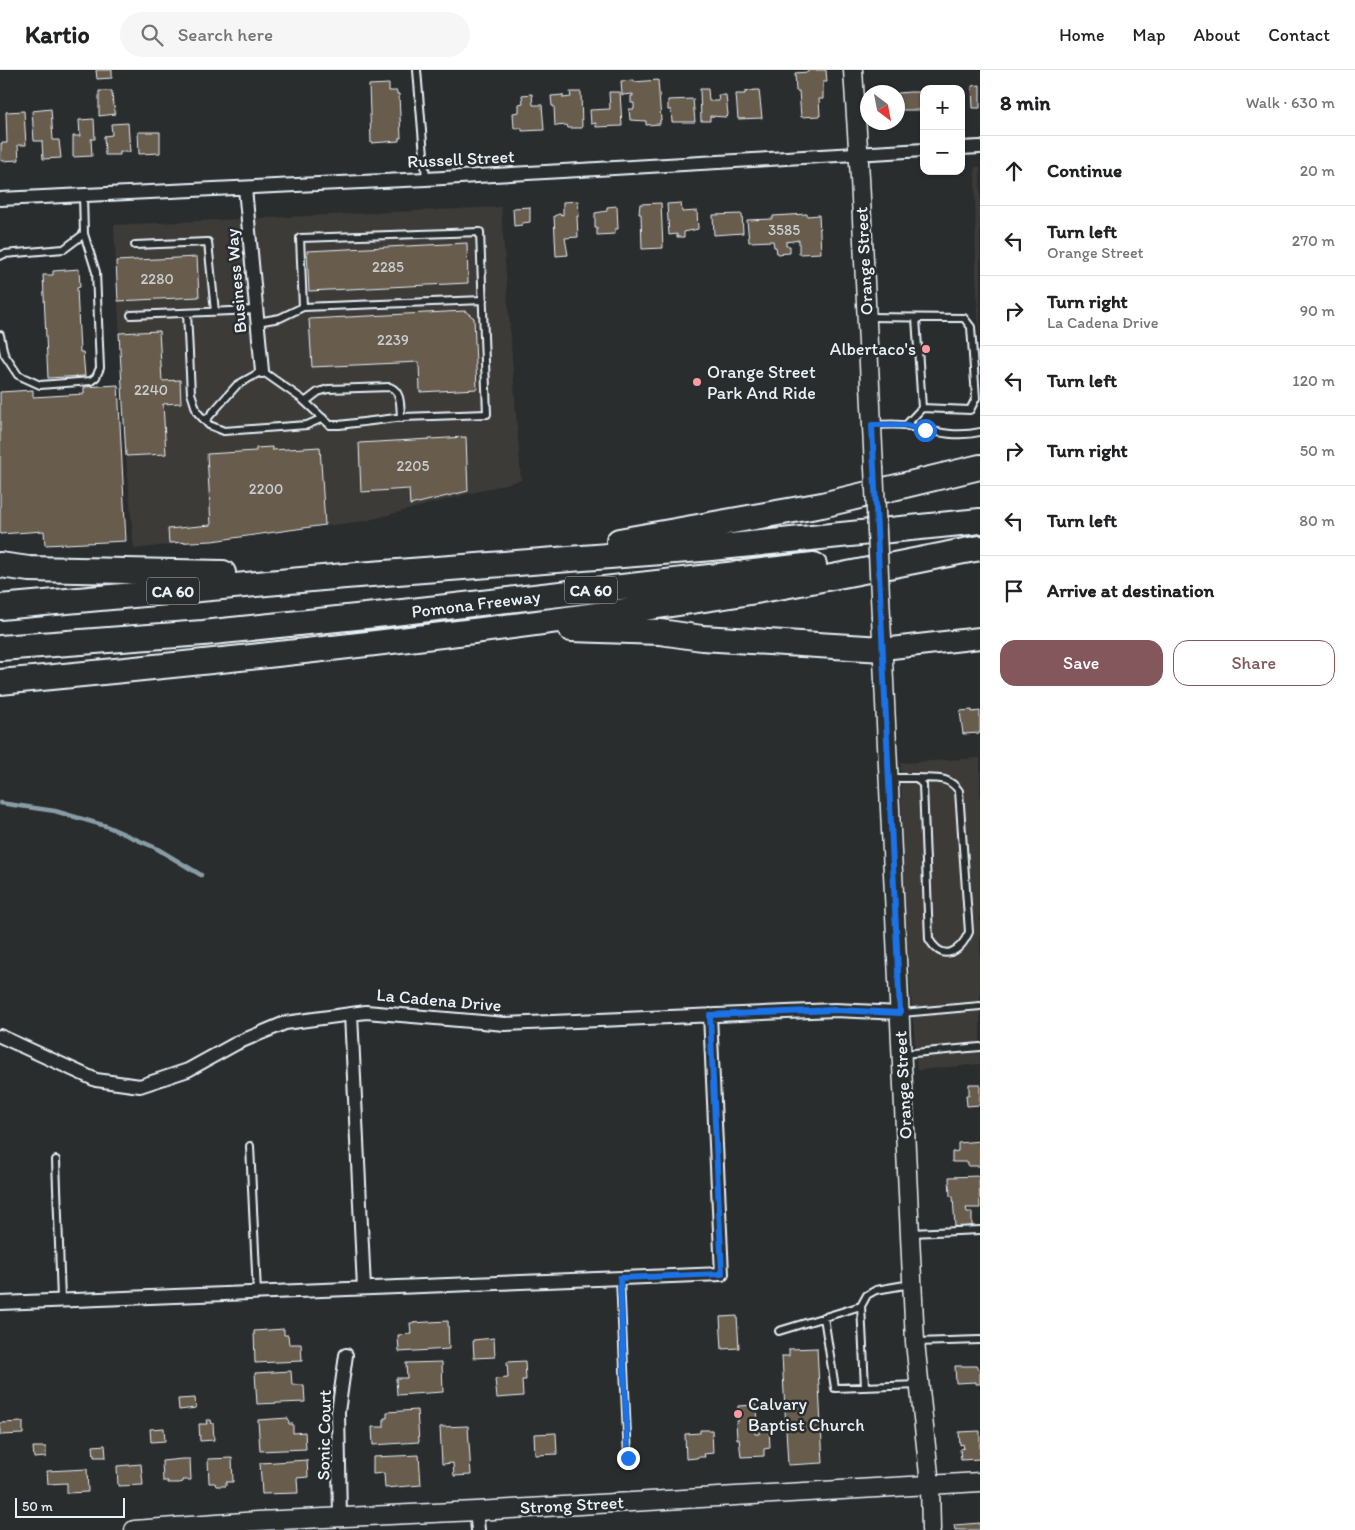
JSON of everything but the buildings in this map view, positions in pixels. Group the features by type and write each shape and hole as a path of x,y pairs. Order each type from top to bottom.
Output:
{"highway":[{"path":"458,567 690,530 822,505 980,467"},
{"name":"Pomona Freeway","path":"0,607 345,576 701,549 980,521"},
{"path":"0,682 149,668 440,636 732,594 980,548"},
{"name":"Pomona Freeway","path":"0,648 203,633 980,548"},
{"path":"0,565 40,570 345,576"},
{"path":"440,636 556,628 660,632 702,638 883,648"},
{"path":"0,693 149,668"}],"main road":[{"path":"883,648 980,638"}],"street":[{"name":"Orange Street","path":"853,70 859,153 915,1342 930,1484 931,1530"},
{"path":"965,148 980,147"},
{"name":"Russell Street","path":"0,199 426,179 920,150"},
{"name":"Business Way","path":"245,188 262,371"},
{"name":"La Cadena Drive","path":"0,1036 96,1080 140,1086 188,1070 237,1043 285,1023 366,1012 505,1024 835,1010 900,1013"},
{"path":"351,1014 364,1288"},
{"path":"0,1303 722,1274 710,1015"},
{"name":"Sonic Court","path":"340,1516 338,1412 346,1355"},
{"name":"Strong Street","path":"134,1530 258,1525 340,1516 980,1482"},
{"path":"476,1510 478,1530"}],"lane":[{"path":"416,70 426,179"},
{"path":"0,335 4,354 18,375 40,386 91,381 96,377 100,368 96,272 84,234 83,195"},
{"path":"206,422 237,385 262,371 305,402 330,425 401,418 487,414 480,232 300,238 303,307"},
{"path":"0,256 4,254 64,249 84,234"},
{"path":"135,245 208,242 215,312"},
{"path":"130,315 215,312 280,318 303,307 482,300"},
{"path":"187,313 191,392 197,412 209,425 224,431 307,425 323,418"},
{"path":"866,316 964,318 971,327 976,398 970,410 922,408"},
{"path":"906,425 922,408 916,318"},
{"path":"305,402 318,392 328,389 390,387 396,389 399,395 401,418"},
{"path":"872,425 906,425 956,435 980,432"},
{"path":"888,778 917,778 944,779 953,783 959,791 969,932 960,946 955,950 943,953 935,949 930,939 923,785 917,778"},
{"path":"900,1013 980,1006"},
{"path":"902,1054 980,1046"},
{"path":"250,1146 256,1292"},
{"path":"56,1160 61,1300"},
{"path":"910,1233 980,1230"},
{"path":"620,1278 628,1458"},
{"path":"865,1387 861,1306 867,1295 876,1290 912,1284"},
{"path":"779,1331 861,1306"},
{"path":"824,1317 835,1388 919,1385"},
{"path":"915,1342 980,1340"}],"shaded area":[{"path":"975,167 980,167 980,351 976,271"},
{"path":"501,207 521,480 365,521 134,549 126,456 114,225"},
{"path":"980,758 980,1064 917,1070 903,893 901,763"}],"waterway":[{"path":"0,803 55,811 106,826 156,848 201,875"}],"place":[{"name":"Albertaco's","path":"926,349"},
{"name":"Orange Street Park And Ride","path":"697,382"},
{"name":"Calvary Baptist Church","path":"738,1414"}],"route":[{"path":"628,1458 620,1278 722,1274 710,1015 835,1010 900,1013 872,425 906,425 925,430"}]}
